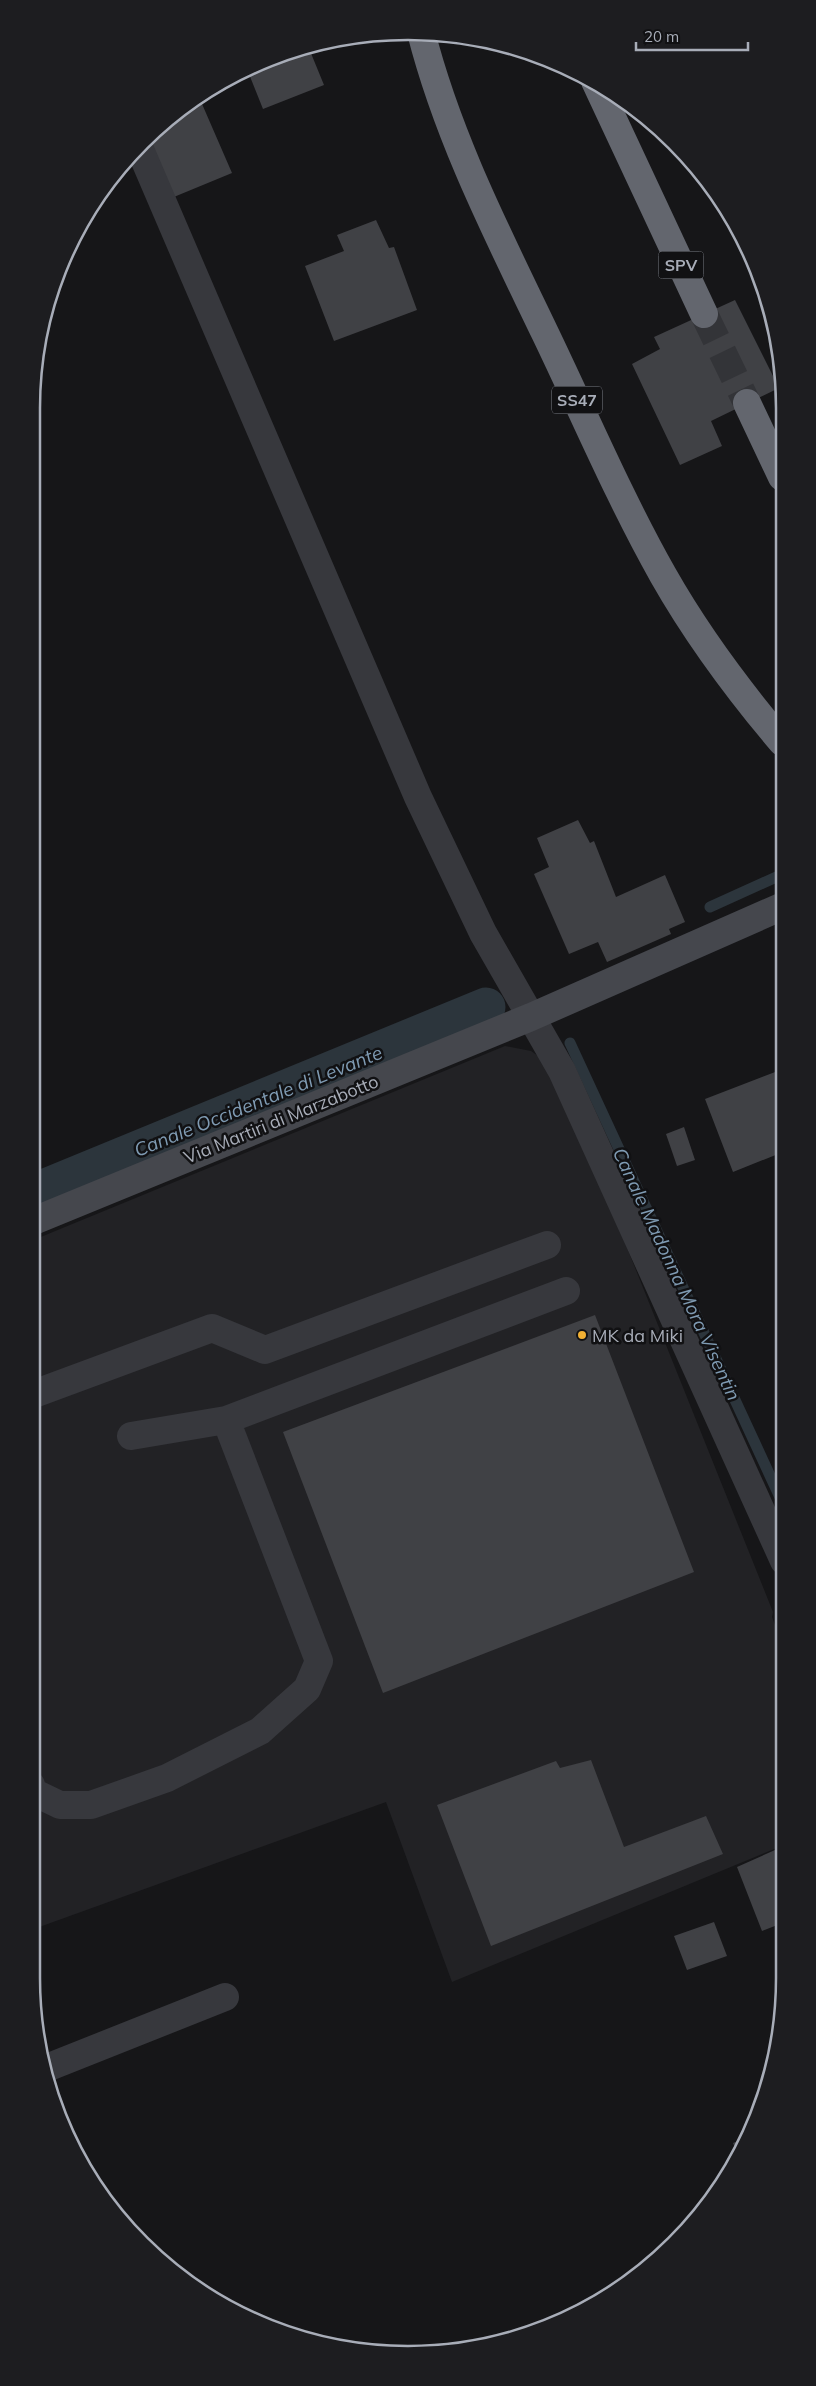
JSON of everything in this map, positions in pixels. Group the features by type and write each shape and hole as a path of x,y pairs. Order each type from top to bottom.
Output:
{"highway":[{"name":"SS47","path":"423,41 438,94 473,180 646,543 698,632 747,700 776,735"},
{"name":"SPV","path":"602,95 704,314"},
{"path":"747,404 776,465"}],"street":[{"path":"142,154 418,798 483,933 562,1071 776,1543"},
{"name":"Via Martiri di Marzabotto","path":"40,1218 531,1017 776,909"},
{"path":"40,1392 212,1328 265,1350 547,1245"},
{"path":"131,1436 226,1420 566,1291"},
{"path":"40,1795 60,1805 92,1805 167,1778 260,1731 307,1690 319,1662 226,1420"},
{"path":"51,2066 225,1997"}],"shaded area":[{"path":"505,1046 531,1051 541,1058 565,1093 773,1612 772,1617 776,1628 776,1848 452,1982 386,1802 40,1927 40,1237"}],"building":[{"path":"311,54 324,85 263,109 250,76"},
{"path":"202,104 232,173 169,199 149,147 165,131"},
{"path":"376,220 389,248 394,247 417,310 334,341 305,266 344,251 337,235"},
{"path":"735,300 775,379 775,390 711,421 722,446 680,465 632,364 660,349 654,337"},
{"path":"578,820 590,843 594,841 616,897 665,875 685,922 669,929 671,934 607,962 598,942 569,954 534,874 549,867 537,838"},
{"path":"776,1072 776,1155 733,1172 705,1099"},
{"path":"684,1127 695,1160 677,1166 666,1134"},
{"path":"595,1315 694,1572 383,1693 283,1432"},
{"path":"591,1760 624,1847 706,1816 723,1854 491,1946 437,1805 556,1761 560,1768"},
{"path":"776,1850 776,1926 762,1931 737,1867"},
{"path":"714,1922 727,1956 687,1970 674,1936"}],"waterway":[{"path":"710,907 776,877"},
{"name":"Canale Occidentale di Levante","path":"40,1190 486,1007"},
{"name":"Canale Madonna Mora Visentin","path":"570,1043 776,1489"}],"tunnel":[{"path":"704,314 747,403"}],"place":[{"name":"MK da Miki","path":"582,1335"}]}
